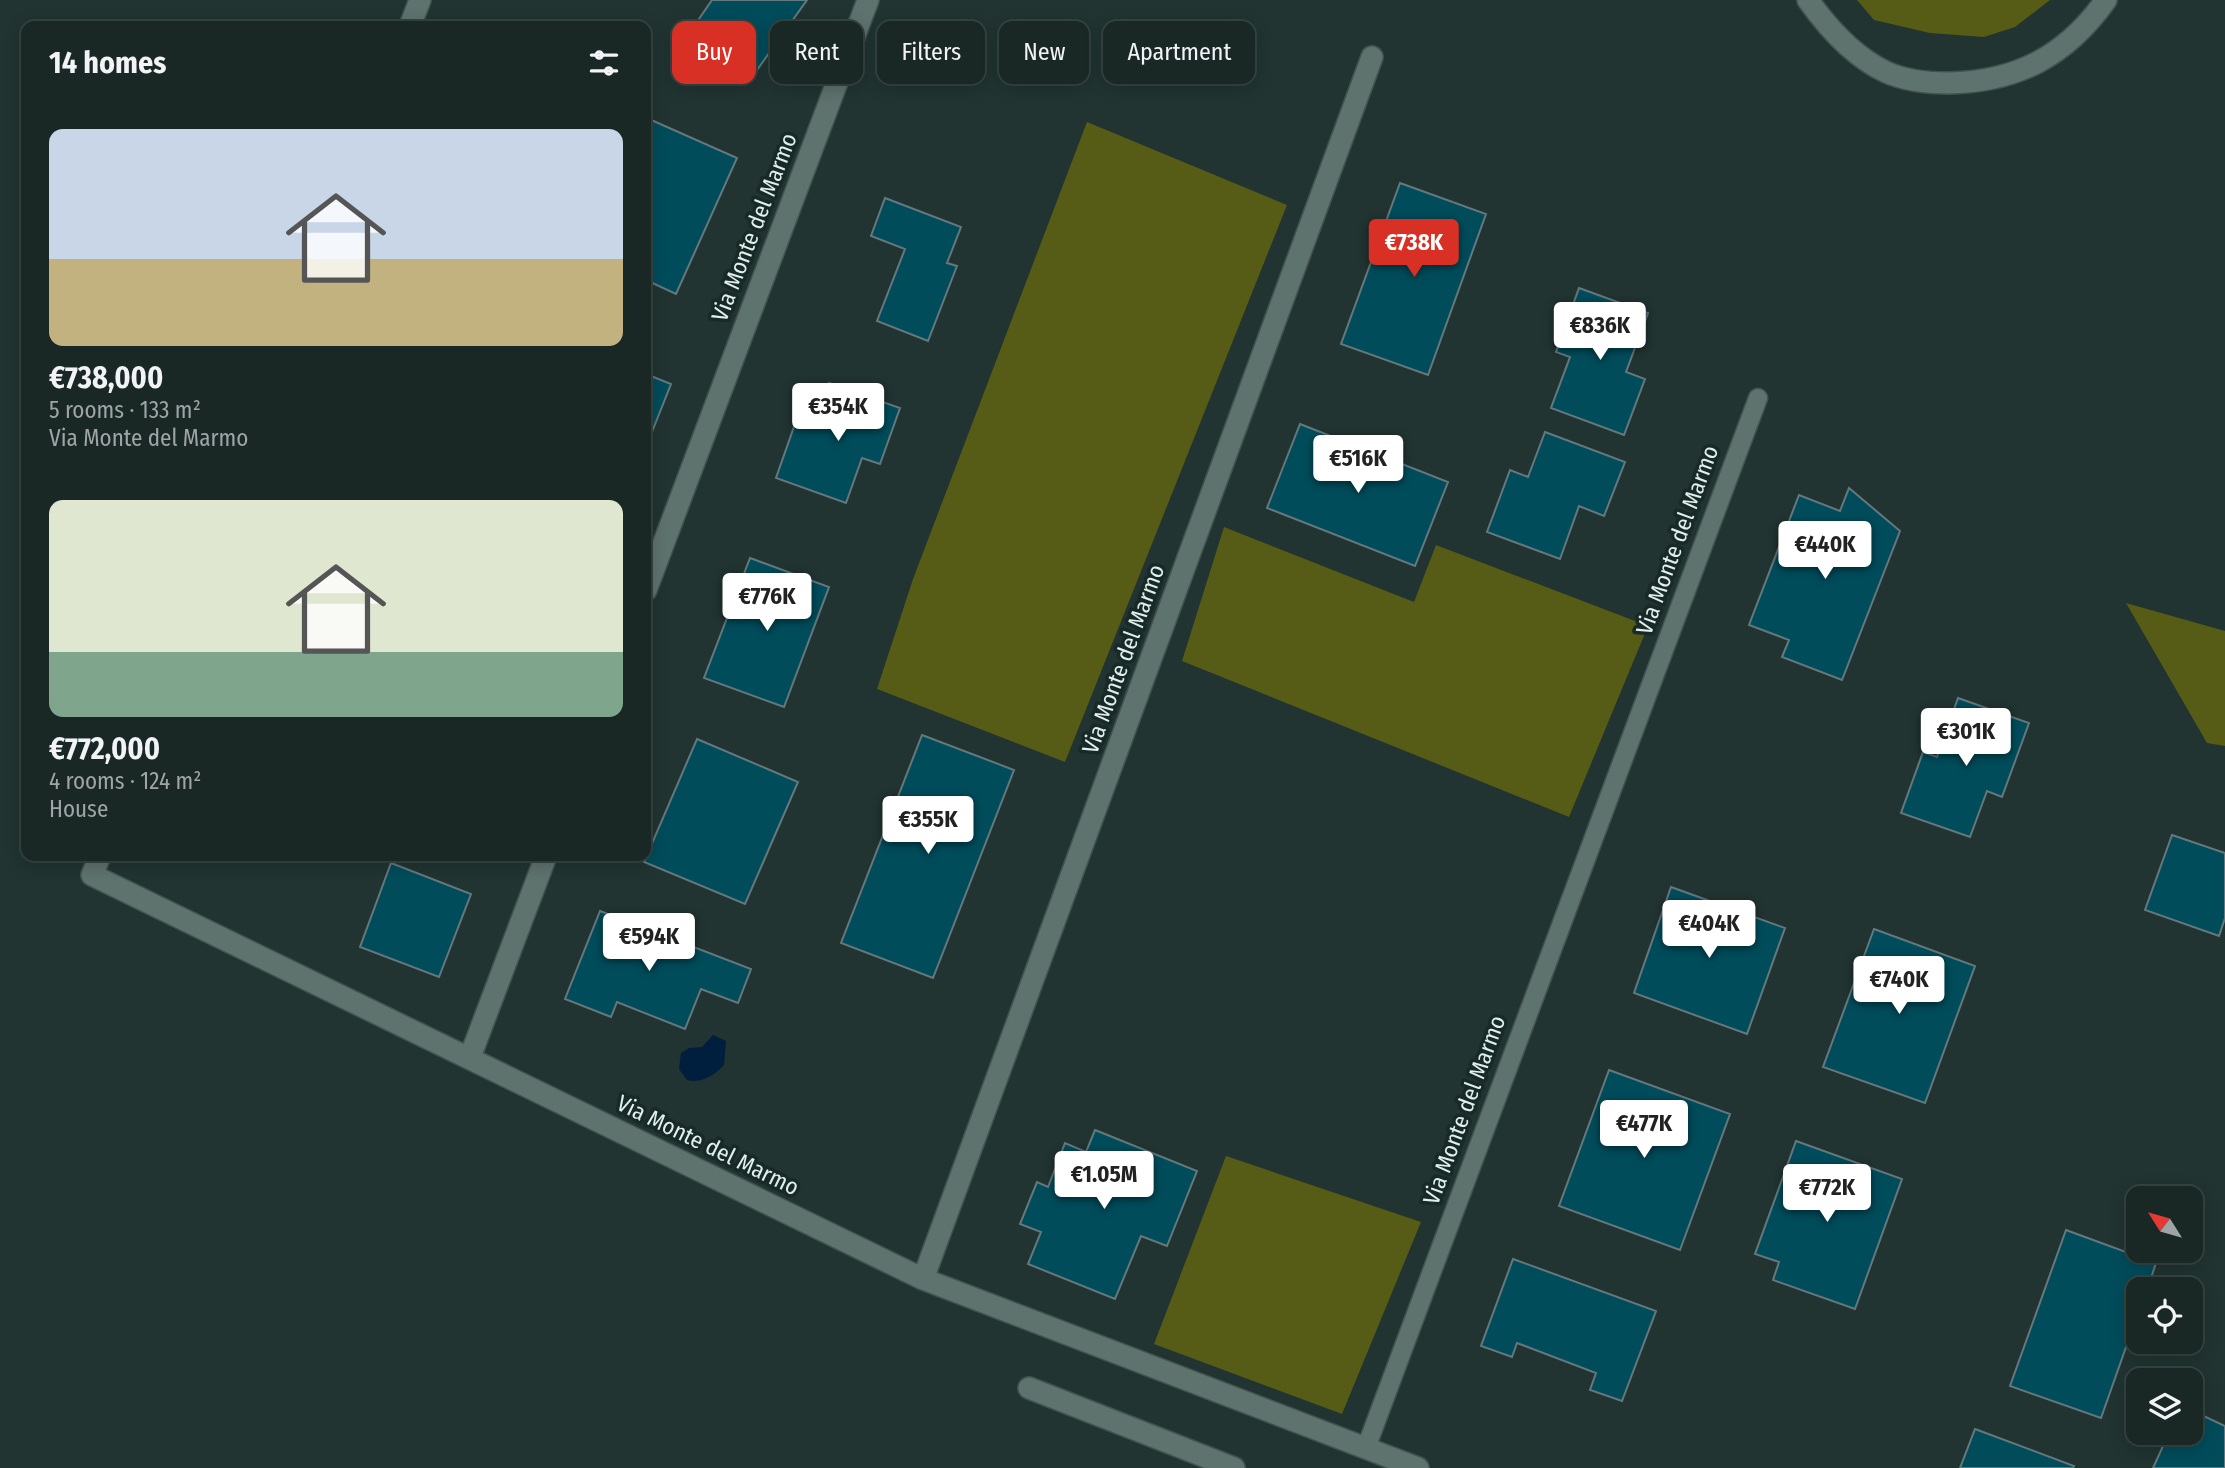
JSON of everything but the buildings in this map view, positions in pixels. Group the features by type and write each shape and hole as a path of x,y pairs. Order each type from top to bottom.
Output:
{"street":[{"path":"412,21 420,0"},
{"name":"Via Monte del Marmo","path":"651,577 868,0"},
{"path":"1808,0 1829,27 1864,58 1905,79 1930,83 1992,79 2037,64 2087,26 2106,0"},
{"name":"Via Monte del Marmo","path":"923,1279 1372,57"},
{"name":"Via Monte del Marmo","path":"98,861 92,875 923,1279 1418,1468"},
{"path":"470,1057 544,861"},
{"path":"1029,1388 1234,1468"}],"lane":[{"name":"Via Monte del Marmo","path":"1366,1448 1758,398"}],"green space":[{"path":"1857,0 2050,0 2015,27 1984,37 1930,33 1874,20"},
{"path":"1087,122 1287,205 1065,762 877,689 913,579"},
{"path":"1224,527 1414,602 1436,545 1648,626 1569,817 1182,661"},
{"path":"2126,603 2225,631 2225,746 2207,743"},
{"path":"1226,1156 1421,1222 1342,1414 1154,1344"}],"water":[{"path":"713,1035 726,1041 724,1065 707,1078 687,1080 679,1069 681,1053 689,1048 702,1047"}]}
